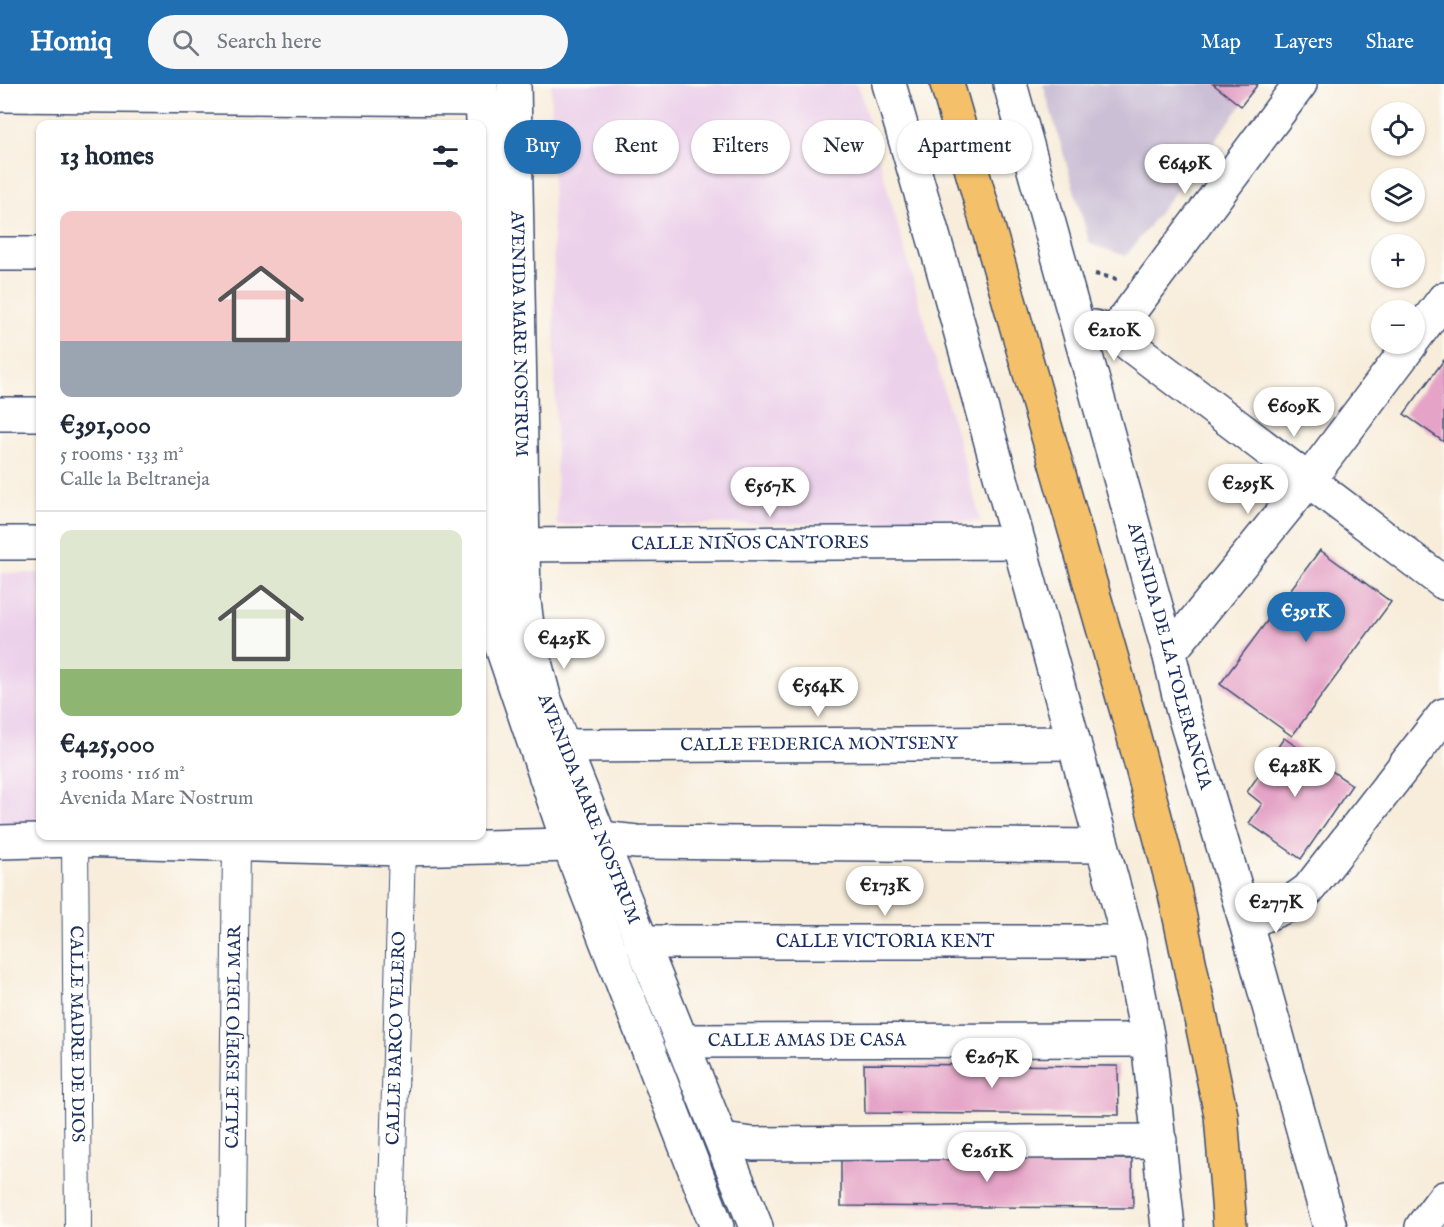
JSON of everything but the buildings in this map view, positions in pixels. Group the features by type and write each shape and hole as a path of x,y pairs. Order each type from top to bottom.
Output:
{"main road":[{"path":"947,84 1130,722 1174,889 1221,1115 1230,1227"}],"street":[{"name":"AVENIDA MARE NOSTRUM","path":"514,84 500,545 501,645 569,845 717,1227"},
{"path":"889,84 1129,942 1149,1040 1168,1227"},
{"name":"AVENIDA DE LA TOLERANCIA","path":"1010,84 1169,653 1182,708 1246,923 1330,1227"},
{"path":"1114,333 1300,84"},
{"name":"AVENIDA MARE NOSTRUM","path":"482,92 483,120"},
{"path":"0,95 482,92"},
{"name":"AVENIDA MARE NOSTRUM","path":"486,250 487,415 500,545 524,601 529,640 545,700 756,1227"},
{"path":"0,254 36,254"},
{"path":"1425,324 1444,299"},
{"path":"1076,322 1114,333 1444,583"},
{"path":"1169,653 1308,481 1403,354"},
{"path":"0,414 36,414"},
{"name":"CALLE NIÑOS CANTORES","path":"500,545 1018,542"},
{"path":"0,543 36,543"},
{"path":"1246,923 1284,907 1308,890 1444,715"},
{"name":"CALLE FEDERICA MONTSENY","path":"564,746 1074,743"},
{"path":"601,838 637,842 1102,846"},
{"path":"0,842 75,840 402,849 569,845"},
{"name":"CALLE MADRE DE DIOS","path":"75,840 78,1227"},
{"name":"CALLE ESPEJO DEL MAR","path":"232,1227 236,845"},
{"name":"CALLE BARCO VELERO","path":"391,1227 402,849"},
{"name":"CALLE VICTORIA KENT","path":"641,942 1129,942"},
{"name":"CALLE AMAS DE CASA","path":"681,1041 1149,1040"},
{"path":"722,1140 753,1144 1160,1141"},
{"path":"1422,1227 1444,1198"}],"shaded area":[{"path":"551,84 858,84 868,120 802,120 802,174 883,174 981,522 557,525 552,174 581,174 581,120 551,120"},
{"path":"1043,84 1258,84 1126,256 1090,244"},
{"path":"0,573 36,573 36,836 0,839"}]}
